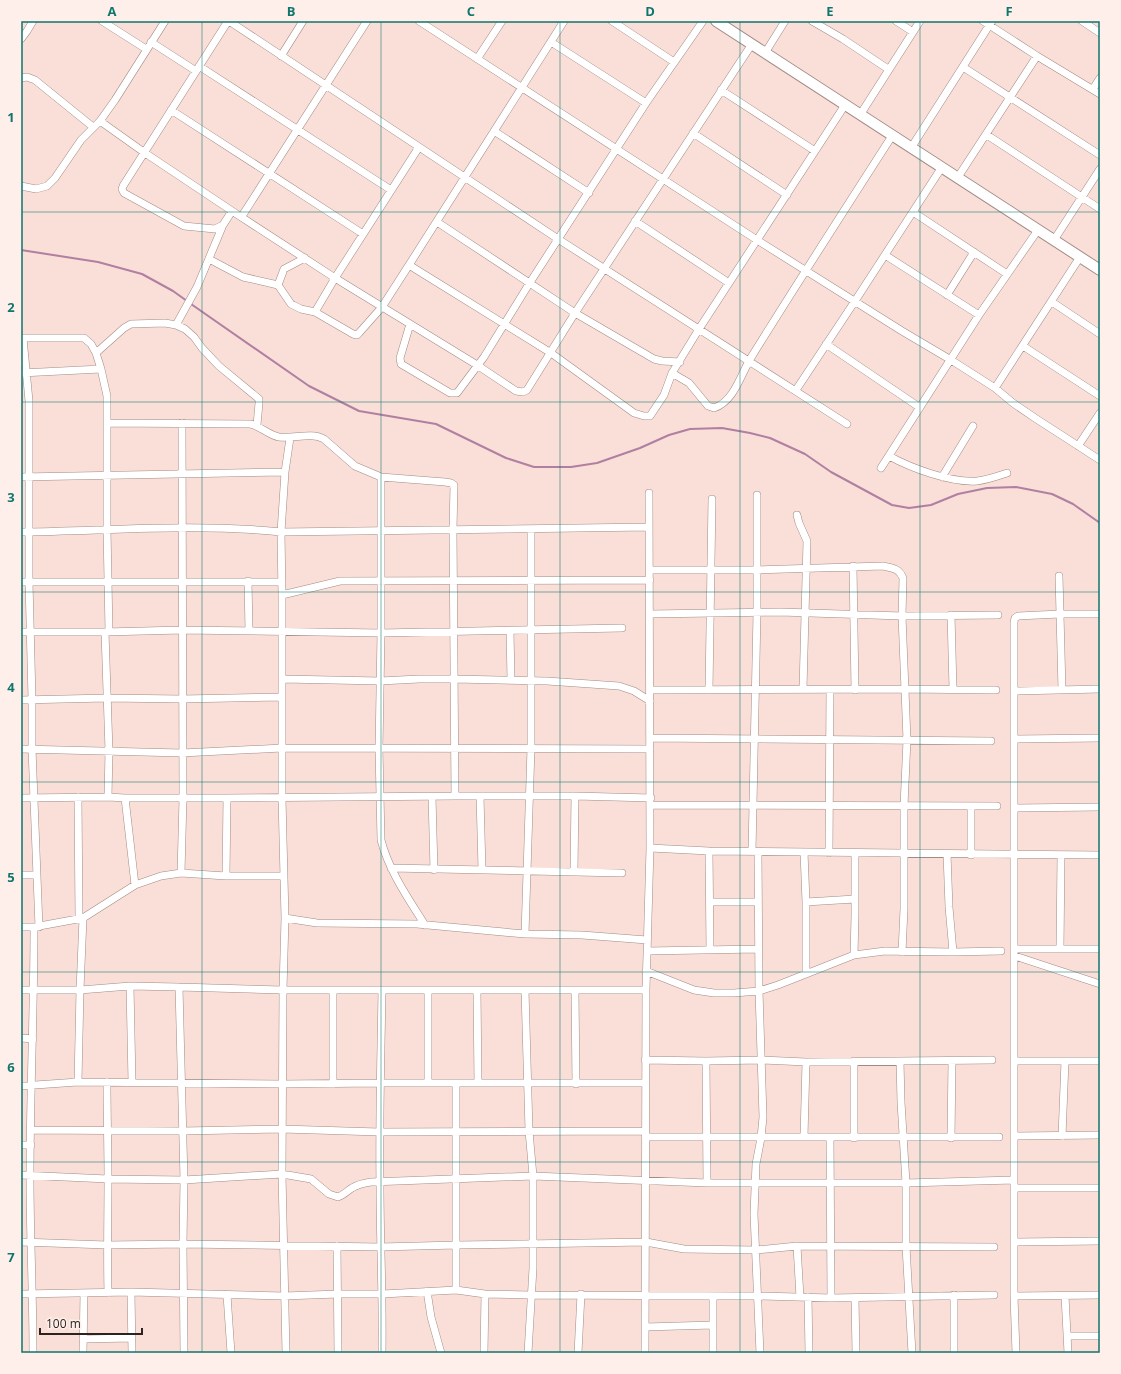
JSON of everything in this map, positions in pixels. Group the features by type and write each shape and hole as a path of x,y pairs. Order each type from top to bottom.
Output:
{"street":[{"path":"21,39 33,21"},
{"path":"102,21 146,49"},
{"path":"21,186 36,189 47,186 56,178 81,140 100,121 165,21"},
{"path":"223,225 215,229 184,226 124,193 122,189 229,21 558,239 847,424"},
{"path":"281,56 303,21"},
{"path":"242,216 367,21"},
{"path":"419,21 664,178 757,240 995,388 1013,403 1100,460"},
{"path":"477,59 502,21"},
{"path":"209,259 243,277 278,285 291,304 316,312 357,335 382,306 564,21"},
{"path":"612,21 674,62"},
{"path":"410,324 400,358 401,364 450,393 457,393 484,357 529,284 646,103 703,21"},
{"path":"716,21 1100,270"},
{"path":"765,53 785,21"},
{"path":"812,21 843,39 888,69"},
{"path":"896,21 913,32"},
{"path":"860,115 920,21"},
{"path":"1082,21 1100,33"},
{"path":"911,148 963,67 988,22 1037,56 1100,94"},
{"path":"151,42 198,68 391,190"},
{"path":"551,42 646,103"},
{"path":"100,121 144,153 335,278 477,365 516,391 523,392 527,390 604,268 752,44"},
{"path":"958,177 987,135 1037,56"},
{"path":"963,67 1100,155"},
{"path":"21,78 26,77 35,80 93,127"},
{"path":"1093,89 1100,78"},
{"path":"721,90 815,151"},
{"path":"409,265 550,353 634,413 650,416 655,411 664,395 672,373 845,105"},
{"path":"171,110 363,234"},
{"path":"494,131 589,192"},
{"path":"693,133 787,195"},
{"path":"987,135 1100,209"},
{"path":"672,373 689,383 708,406 714,408 724,403 734,391 749,361 892,136"},
{"path":"316,312 335,278 419,147"},
{"path":"796,390 942,167"},
{"path":"1054,240 1100,169"},
{"path":"176,325 197,287 223,225 232,211"},
{"path":"913,212 1007,274"},
{"path":"635,221 729,283"},
{"path":"437,222 529,284 575,313 654,359 680,362"},
{"path":"881,468 979,315 1038,230"},
{"path":"947,295 974,252"},
{"path":"885,255 979,315"},
{"path":"278,285 284,269 305,258"},
{"path":"995,388 1080,258"},
{"path":"1052,302 1100,334"},
{"path":"96,353 124,328 132,324 165,323 176,325 185,329 194,337 219,366 259,399 257,425"},
{"path":"33,1353 30,1175 36,875 29,582 29,478 22,338 84,338 91,344 96,353 101,369 106,396 108,475 108,797"},
{"path":"826,344 919,407"},
{"path":"1023,346 1100,396"},
{"path":"24,373 101,369"},
{"path":"1078,446 1100,413"},
{"path":"107,423 250,424 257,425 268,433 277,437 290,438 318,436 324,439 355,466 381,477 451,483 454,486 453,631 455,796"},
{"path":"181,873 183,798 181,582 183,529 182,423"},
{"path":"942,477 973,426"},
{"path":"286,1353 282,1174 285,918 282,798 283,679 281,532 285,472 290,438"},
{"path":"889,456 904,464 942,477 957,480 977,481 1007,473"},
{"path":"21,477 285,472"},
{"path":"381,477 379,749 381,840 384,854 391,868 425,925"},
{"path":"644,1353 646,1242 646,971 651,802 649,493"},
{"path":"757,495 757,613 753,805 758,902 758,991 763,1117 754,1183 754,1214 760,1353"},
{"path":"710,690 710,570 712,499"},
{"path":"797,515 799,524 807,541 803,689"},
{"path":"21,532 107,529 259,530 281,532 649,527"},
{"path":"525,934 531,748 531,529"},
{"path":"854,566 855,690"},
{"path":"650,570 757,570 883,566 893,568 901,573 903,578 902,616 907,740 904,806 904,936 902,952"},
{"path":"1059,576 1062,690"},
{"path":"282,596 340,581 650,580"},
{"path":"248,581 249,631"},
{"path":"21,582 282,582"},
{"path":"650,614 806,612 902,616 998,615"},
{"path":"1016,1353 1014,1296 1015,618 1018,616 1060,614 1100,614"},
{"path":"950,615 953,689"},
{"path":"21,632 182,630 381,633 622,628"},
{"path":"510,631 511,680"},
{"path":"283,679 380,681 419,679 532,680 619,686 634,691 650,701"},
{"path":"1015,691 1100,689"},
{"path":"650,690 996,690"},
{"path":"830,690 830,853"},
{"path":"21,700 107,698 182,699 282,696"},
{"path":"650,738 991,741"},
{"path":"1015,738 1100,738"},
{"path":"21,749 182,753 282,748 650,749"},
{"path":"480,796 482,870"},
{"path":"574,872 575,796"},
{"path":"21,798 575,796 651,802 753,805 997,806"},
{"path":"78,797 81,918 78,1082"},
{"path":"432,797 434,870"},
{"path":"124,798 136,885"},
{"path":"226,876 227,798"},
{"path":"971,806 971,855"},
{"path":"1014,808 1100,807"},
{"path":"650,848 755,852 1100,855"},
{"path":"709,851 710,950"},
{"path":"804,852 806,974"},
{"path":"854,955 855,853"},
{"path":"947,854 949,907 953,952"},
{"path":"1060,855 1060,949"},
{"path":"391,868 622,873"},
{"path":"21,927 36,927 81,918 136,885 161,876 181,873 226,876 283,876"},
{"path":"21,875 36,875"},
{"path":"806,902 855,899"},
{"path":"710,902 758,902"},
{"path":"285,918 318,922 425,925 525,934 582,935 647,940"},
{"path":"647,951 758,949"},
{"path":"1014,953 1060,949 1100,949"},
{"path":"646,971 694,990 714,993 734,993 758,991 854,955 885,951 953,952 1001,950"},
{"path":"1014,953 1100,984"},
{"path":"130,986 132,1082"},
{"path":"21,990 80,990 130,986 283,990 646,990"},
{"path":"179,987 184,1180 184,1353"},
{"path":"332,990 333,1084"},
{"path":"382,990 380,1083 380,1247 383,1294 382,1353"},
{"path":"525,990 533,1244 528,1353"},
{"path":"575,990 576,1084"},
{"path":"428,991 428,1083"},
{"path":"477,991 478,1083"},
{"path":"21,1038 33,1039"},
{"path":"645,1060 761,1060 806,1062 992,1060"},
{"path":"1014,1061 1100,1060"},
{"path":"706,1061 707,1183"},
{"path":"854,1061 854,1138"},
{"path":"900,1061 906,1183 906,1246 912,1353"},
{"path":"951,1138 952,1061"},
{"path":"1062,1136 1065,1061"},
{"path":"804,1136 806,1062"},
{"path":"21,1086 78,1082 282,1084 645,1083"},
{"path":"107,1082 106,1130 108,1179 108,1293"},
{"path":"456,1083 456,1290"},
{"path":"31,1130 183,1131 282,1129 380,1132 529,1131 761,1138 804,1136 854,1138 999,1137"},
{"path":"1014,1136 1100,1135"},
{"path":"830,1136 831,1298"},
{"path":"21,1145 31,1145"},
{"path":"21,1175 108,1179 184,1180 282,1174 311,1179 329,1194 338,1197 344,1195 353,1187 361,1183 380,1181 532,1176 707,1183 1014,1184 1100,1188"},
{"path":"1014,1242 1100,1241"},
{"path":"21,1242 107,1245 183,1244 380,1247 646,1242 684,1249 756,1250 797,1246 994,1247"},
{"path":"337,1246 338,1353"},
{"path":"797,1246 800,1297"},
{"path":"21,1294 131,1292 284,1296 383,1294 456,1290 485,1294 530,1295 581,1294 831,1298 994,1296"},
{"path":"427,1291 431,1317 441,1353"},
{"path":"131,1292 132,1353"},
{"path":"83,1353 84,1293"},
{"path":"484,1353 485,1294"},
{"path":"578,1353 581,1294"},
{"path":"227,1295 231,1353"},
{"path":"713,1296 713,1353"},
{"path":"954,1296 954,1353"},
{"path":"1014,1296 1100,1296"},
{"path":"1066,1296 1068,1353"},
{"path":"808,1297 809,1353"},
{"path":"855,1298 856,1353"},
{"path":"644,1327 713,1325"},
{"path":"1067,1336 1100,1336"},
{"path":"83,1339 132,1338"}],"waterway":[{"path":"21,250 98,262 142,274 173,291 187,301"},
{"path":"191,304 309,386 359,411 436,424 506,458 534,467 571,467 597,463 640,448 669,435 690,429 722,428 770,438 805,454 831,472 892,505 909,508 931,505 958,494 987,488 1016,487 1052,494 1073,504 1100,523"}]}
